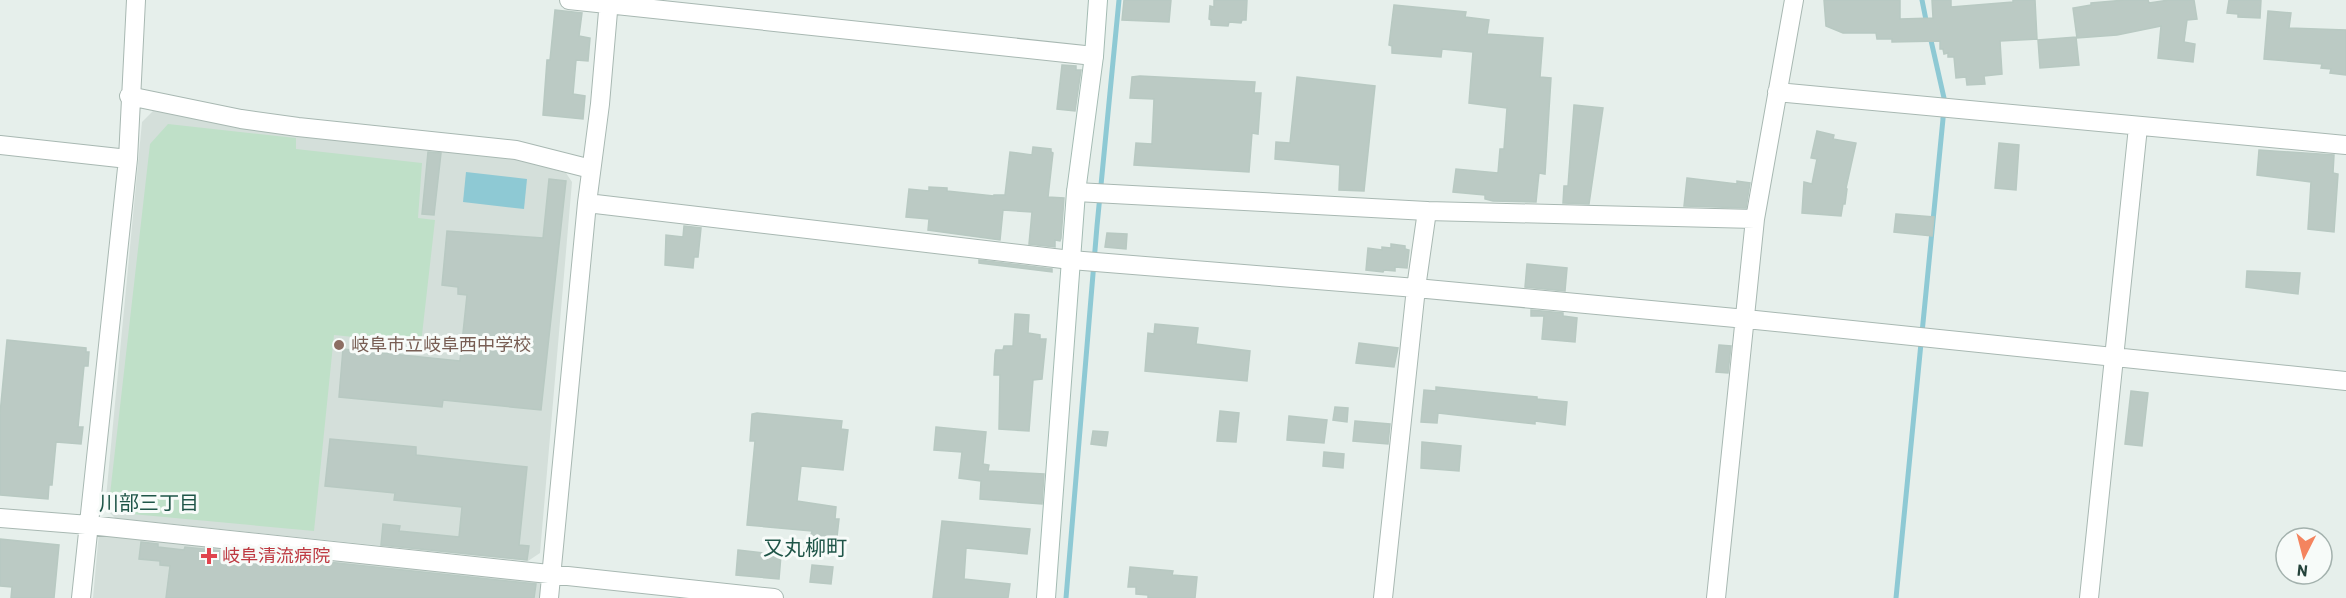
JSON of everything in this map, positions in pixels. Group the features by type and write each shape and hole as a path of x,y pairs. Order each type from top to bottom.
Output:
{"street":[{"path":"81,598 128,159 129,96 136,0"},
{"path":"569,0 609,2 1094,56"},
{"path":"1046,598 1076,192 1094,56 1098,0"},
{"path":"1716,598 1755,219 1794,0"},
{"path":"549,598 609,2"},
{"path":"1778,92 2138,127 2346,144"},
{"path":"129,96 298,128 516,150 591,169"},
{"path":"2089,598 2138,127"},
{"path":"0,145 128,159"},
{"path":"1076,192 1427,211 1755,219"},
{"path":"587,203 1071,260 1416,288 1746,319 2346,381"},
{"path":"1383,598 1416,288 1427,211"},
{"path":"0,518 89,525 774,598"}],"shaded area":[{"name":"岐阜市立岐阜西中学校","path":"153,111 499,154 566,173 572,182 540,553 528,561 115,518 105,508 142,122"},
{"name":"岐阜清流病院","path":"99,532 543,581 541,598 93,598"}],"green space":[{"path":"168,124 296,138 296,149 422,163 418,218 435,220 421,344 334,335 314,531 121,513 109,503 150,144"}],"water":[{"path":"466,172 527,179 524,209 463,202"}],"building":[{"path":"1124,0 1171,0 1169,22 1122,20"},
{"path":"1214,0 1247,0 1246,20 1242,20 1241,23 1229,22 1228,26 1211,25 1210,6 1214,7"},
{"path":"1824,0 1900,0 1900,19 1933,18 1932,0 1951,0 1951,7 2013,2 2013,0 2035,0 2037,39 2000,41 2002,74 1984,76 1985,84 1967,85 1966,77 1956,78 1954,57 1948,57 1948,53 1944,54 1943,49 1940,49 1940,41 1892,42 1892,39 1877,39 1876,33 1843,33 1826,26"},
{"path":"2148,0 2149,3 2194,0 2197,19 2187,20 2184,42 2195,44 2193,62 2158,58 2161,26 2117,35 2077,38 2073,8 2091,5 2091,3"},
{"path":"2229,0 2261,0 2260,18 2238,17 2238,14 2227,13"},
{"path":"1394,5 1466,12 1465,17 1489,20 1487,34 1543,38 1540,77 1551,78 1545,174 1539,173 1536,202 1493,201 1485,199 1485,195 1453,192 1456,169 1498,173 1500,149 1504,149 1507,108 1469,103 1473,52 1442,49 1441,57 1392,53 1392,46 1389,45"},
{"path":"555,10 582,13 579,36 590,38 588,61 576,60 573,94 585,96 583,119 543,115 547,60 550,60"},
{"path":"2268,11 2291,13 2289,28 2346,30 2346,75 2330,73 2331,69 2321,68 2322,64 2264,59"},
{"path":"2076,37 2079,65 2040,68 2038,40"},
{"path":"1062,65 1076,66 1076,70 1081,70 1075,111 1057,109"},
{"path":"1132,77 1255,82 1254,93 1261,93 1258,134 1252,133 1249,172 1134,165 1136,143 1152,144 1154,99 1130,98"},
{"path":"1297,77 1375,86 1364,191 1339,190 1340,165 1275,159 1276,142 1290,143"},
{"path":"1574,105 1603,108 1589,204 1563,203 1564,186 1568,186"},
{"path":"1817,131 1834,135 1833,139 1856,143 1841,216 1802,213 1804,182 1812,184 1817,159 1811,158"},
{"path":"1999,143 2019,145 2016,190 1995,188"},
{"path":"1033,147 1051,149 1053,153 1048,197 1064,198 1061,238 1060,241 1055,240 1055,247 1029,244 1032,212 1003,210 1000,240 928,230 929,219 906,217 909,189 929,191 929,187 947,188 947,191 1005,195 1010,152 1032,155"},
{"path":"2259,150 2334,155 2333,173 2338,174 2334,232 2308,229 2311,182 2257,175"},
{"path":"428,152 441,153 434,215 422,214"},
{"path":"1687,178 1737,184 1737,181 1750,183 1746,208 1684,206"},
{"path":"549,179 566,181 541,410 443,400 442,407 339,397 343,349 460,361 467,295 458,294 458,287 442,285 447,231 543,238"},
{"path":"1896,214 1934,217 1932,236 1894,232"},
{"path":"684,226 701,228 698,257 694,257 693,268 665,265 666,235 683,237"},
{"path":"1107,233 1127,234 1126,249 1105,247"},
{"path":"1391,244 1405,246 1405,249 1409,250 1407,268 1395,267 1395,271 1384,270 1383,272 1366,270 1368,248 1382,250 1382,247 1391,248"},
{"path":"979,260 1052,269 1052,272 979,263"},
{"path":"1527,264 1567,268 1565,291 1525,287"},
{"path":"2247,271 2300,273 2298,294 2246,287"},
{"path":"1531,310 1563,313 1563,316 1577,318 1575,342 1542,339 1544,316 1531,316"},
{"path":"1015,314 1029,315 1028,333 1040,335 1040,339 1046,339 1042,379 1033,380 1029,431 999,429 1000,375 994,375 995,354 996,350 1003,350 1004,346 1013,346"},
{"path":"1155,324 1198,328 1196,344 1250,351 1247,381 1145,371 1148,333 1154,334"},
{"path":"7,340 86,348 86,352 89,352 88,366 84,366 78,427 83,427 81,444 56,442 52,485 49,485 48,499 0,495 0,414"},
{"path":"1359,343 1398,348 1394,367 1356,363"},
{"path":"1719,345 1731,346 1728,373 1716,372"},
{"path":"1436,387 1567,402 1565,425 1535,421 1535,424 1438,413 1437,423 1421,422 1424,390 1436,391"},
{"path":"2131,391 2148,393 2142,446 2125,444"},
{"path":"1335,407 1348,408 1347,422 1333,420"},
{"path":"1220,411 1239,413 1236,442 1217,441"},
{"path":"752,414 842,421 841,429 848,430 843,470 801,466 797,501 836,507 835,519 839,519 837,537 811,535 812,531 747,525 755,441 750,441"},
{"path":"1289,416 1327,420 1324,443 1287,440"},
{"path":"1355,421 1390,424 1388,444 1353,441"},
{"path":"936,427 986,432 983,464 989,465 988,471 1044,474 1042,504 980,499 981,481 959,478 962,452 934,450"},
{"path":"1093,431 1108,432 1106,446 1091,444"},
{"path":"330,439 416,447 416,455 527,467 519,545 529,546 527,560 381,545 383,524 400,526 399,531 459,537 462,507 394,500 395,493 325,486"},
{"path":"1422,442 1461,446 1459,471 1421,468"},
{"path":"1324,452 1344,454 1343,468 1323,466"},
{"path":"942,521 1030,529 1027,554 966,548 964,579 1010,584 1008,598 933,598"},
{"path":"0,539 59,545 54,598 11,598 12,587 0,586"},
{"name":"岐阜清流病院","path":"141,542 158,544 158,547 184,550 185,547 536,584 534,598 166,598 170,566 160,565 160,561 139,559"},
{"path":"738,550 781,555 779,579 736,575"},
{"path":"812,565 833,567 831,584 810,582"},
{"path":"1130,567 1173,571 1172,575 1197,577 1195,598 1148,598 1148,595 1136,594 1136,587 1128,587"}],"waterway":[{"path":"1066,598 1097,226 1119,0"},
{"path":"1922,0 1927,25"},
{"path":"1896,598 1943,119 1944,98 1930,36"}],"place":[{"name":"岐阜市立岐阜西中学校","path":"339,345"},
{"name":"岐阜清流病院","path":"209,556"}],"district":[{"name":"川部三丁目","path":"149,503"},
{"name":"又丸柳町","path":"805,548"}]}
